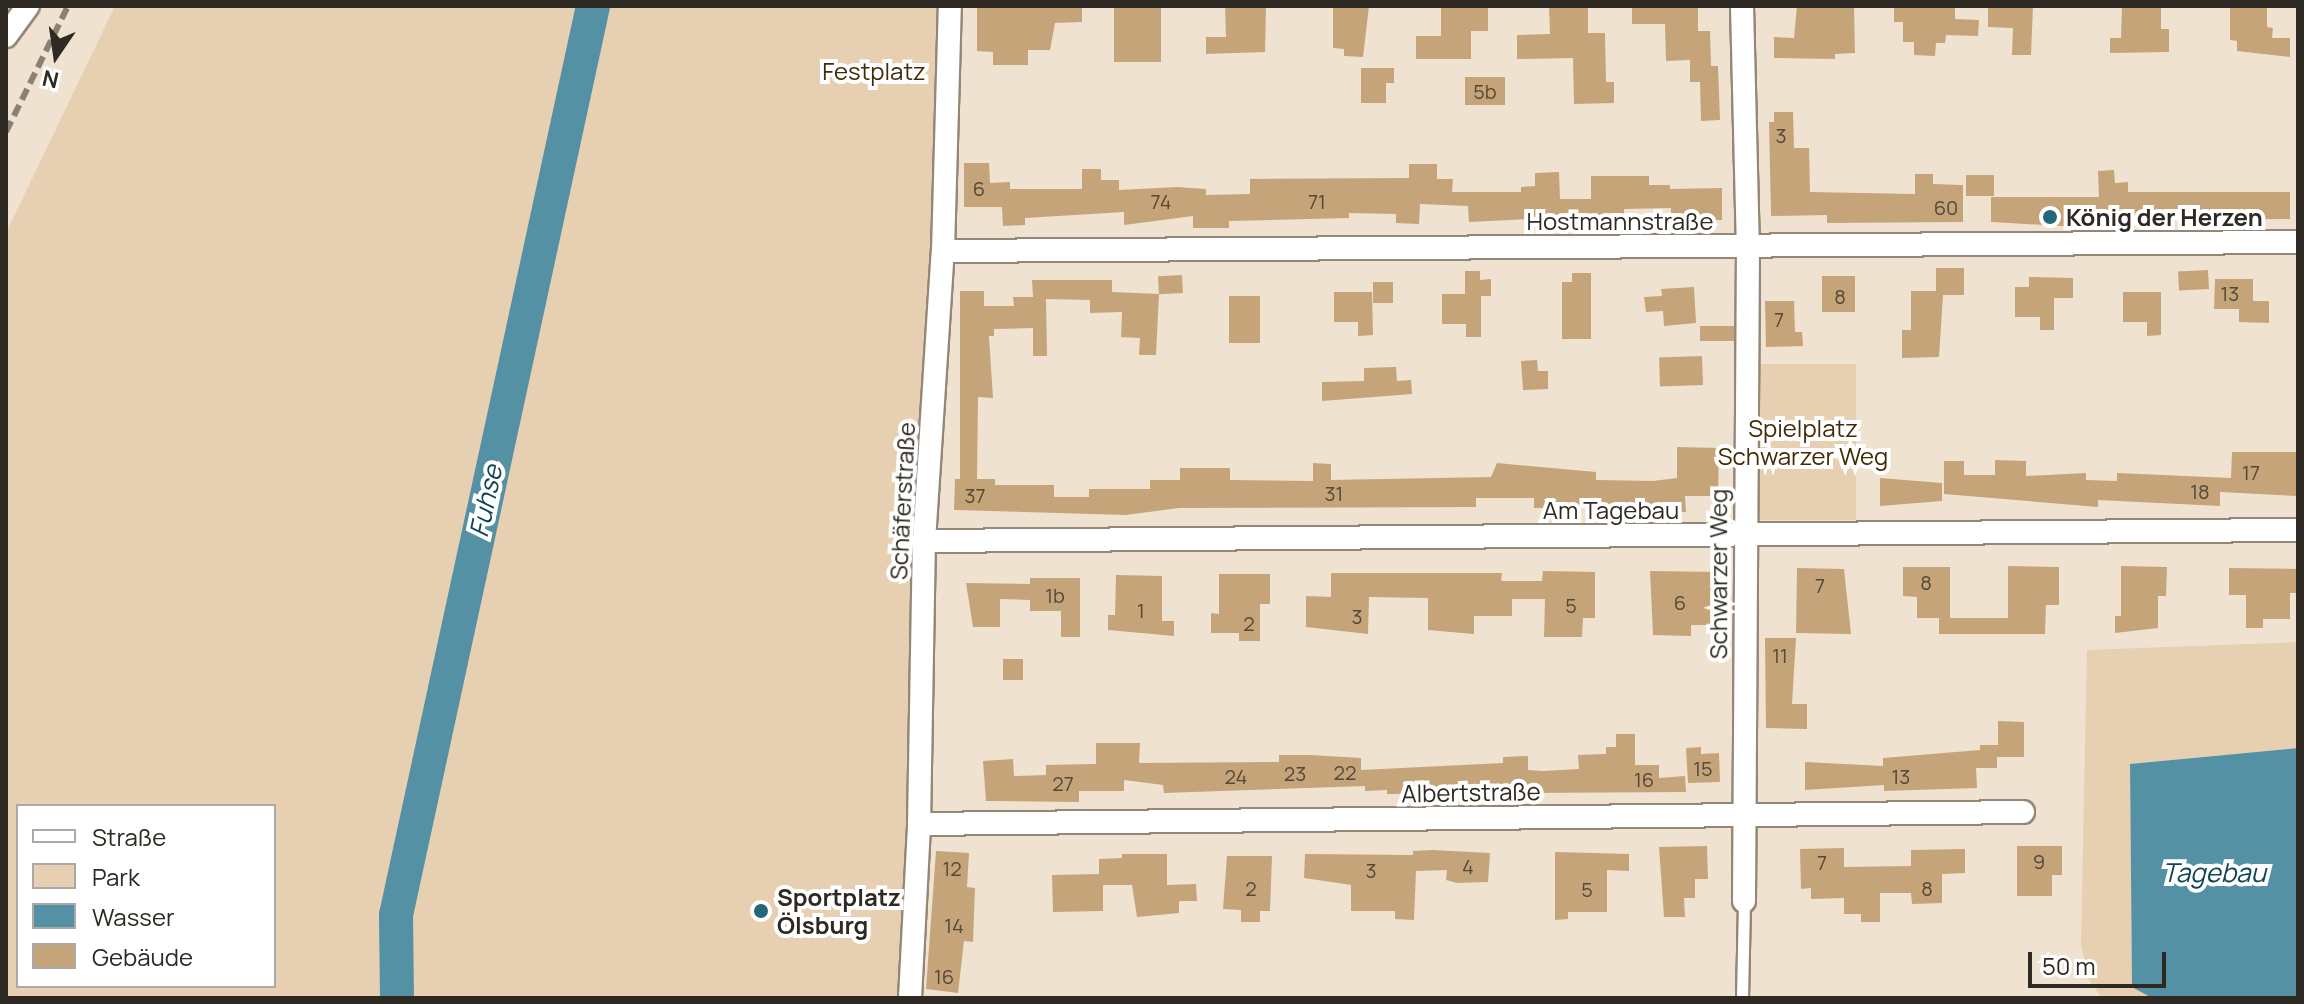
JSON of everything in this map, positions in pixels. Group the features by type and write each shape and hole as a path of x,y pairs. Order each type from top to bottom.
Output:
{"street":[{"path":"6,36 28,6"},
{"name":"Schäferstraße","path":"910,998 919,824 924,541 943,251 950,6"},
{"name":"Schwarzer Weg","path":"1742,6 1748,246 1743,535 1747,815 1744,901"},
{"name":"Hostmannstraße","path":"943,251 2298,242"},
{"name":"Am Tagebau","path":"924,541 2298,530"},
{"name":"Albertstraße","path":"919,824 2023,812"}],"lane":[{"path":"1742,998 1744,901"}],"green space":[{"name":"Festplatz","path":"115,6 944,6 916,541 904,998 6,998 6,233"},
{"name":"Spielplatz Schwarzer Weg","path":"1749,364 1856,364 1856,520 1749,520"},
{"path":"2298,642 2298,748 2130,764 2132,986 2152,998 2102,998 2089,980 2081,944 2087,650"}],"water":[{"name":"Tagebau","path":"2298,748 2298,998 2152,998 2132,987 2130,764"}],"building":[{"path":"977,6 1082,6 1082,22 1055,23 1050,50 1028,50 1028,65 993,65 993,52 977,51"},
{"path":"1114,6 1161,6 1161,62 1114,62"},
{"path":"1225,6 1266,6 1265,52 1206,54 1206,37 1226,37"},
{"path":"1333,6 1369,6 1363,57 1344,56 1344,49 1333,48"},
{"path":"1441,6 1488,6 1488,31 1471,31 1471,59 1416,59 1416,36 1441,36"},
{"path":"1549,6 1588,6 1588,33 1605,33 1606,82 1614,82 1614,103 1574,104 1573,58 1517,59 1517,35 1550,34"},
{"path":"1632,6 1698,6 1698,31 1710,31 1711,66 1718,66 1720,120 1701,121 1700,82 1690,82 1690,60 1666,61 1665,24 1632,24"},
{"path":"1797,6 1854,6 1855,53 1835,54 1835,59 1774,58 1774,37 1794,38"},
{"path":"1894,6 1955,6 1955,19 1979,20 1978,36 1946,35 1945,43 1936,43 1935,56 1914,55 1914,42 1903,42 1903,22 1894,22"},
{"path":"1988,6 2033,6 2031,55 2012,55 2013,28 1988,27"},
{"path":"2122,6 2161,6 2161,29 2169,29 2169,52 2110,53 2110,38 2121,38"},
{"path":"2230,6 2267,6 2267,27 2273,28 2272,38 2290,38 2290,57 2237,51 2237,41 2230,40"},
{"path":"1361,68 1394,68 1394,83 1386,83 1386,103 1361,103"},
{"path":"1465,77 1505,77 1505,105 1465,105"},
{"path":"1774,112 1793,112 1794,148 1809,148 1810,192 1915,194 1915,174 1933,174 1933,184 1963,185 1963,222 1827,223 1827,215 1771,216 1769,122 1774,122"},
{"path":"964,163 989,163 990,183 1010,182 1010,189 1082,189 1082,169 1101,169 1101,180 1119,180 1119,190 1177,187 1206,189 1206,195 1250,194 1250,179 1409,178 1409,164 1437,164 1437,179 1453,179 1452,192 1521,192 1521,187 1535,186 1535,173 1559,172 1560,199 1591,199 1591,176 1649,176 1649,185 1670,185 1670,189 1722,188 1722,220 1671,221 1671,208 1624,209 1624,225 1576,225 1576,217 1469,222 1468,206 1420,204 1419,224 1396,223 1396,214 1349,213 1349,218 1229,221 1229,228 1193,228 1193,216 1124,225 1124,212 1025,218 1025,225 1003,226 1002,207 964,207"},
{"path":"2114,170 2115,183 2128,182 2128,192 2290,192 2290,219 2129,220 2128,212 2099,212 2099,221 2079,221 2079,227 1991,222 1991,197 2099,197 2098,171"},
{"path":"1966,175 1994,175 1994,196 1966,196"},
{"path":"1936,268 1964,268 1964,295 1943,295 1939,357 1902,358 1902,330 1911,330 1911,291 1936,291"},
{"path":"2208,270 2209,289 2179,291 2178,272"},
{"path":"1465,271 1480,271 1480,280 1491,279 1491,296 1481,296 1481,337 1466,337 1466,324 1442,324 1442,294 1465,294"},
{"path":"1572,273 1591,273 1591,339 1562,339 1562,282 1572,282"},
{"path":"1182,275 1183,293 1159,294 1158,276"},
{"path":"1822,276 1855,276 1855,312 1822,312"},
{"path":"2029,277 2073,278 2073,298 2054,298 2054,330 2040,330 2040,317 2015,317 2015,287 2029,287"},
{"path":"2215,279 2253,279 2253,301 2269,301 2269,323 2239,322 2239,309 2214,309"},
{"path":"1032,280 1112,280 1112,292 1159,294 1156,355 1139,355 1140,338 1121,337 1122,312 1090,313 1090,300 1046,299 1047,356 1033,356 1033,328 994,329 994,336 989,336 993,398 978,397 977,479 995,479 995,485 1054,485 1054,497 1089,497 1089,489 1150,489 1150,480 1180,480 1180,468 1230,468 1230,480 1313,481 1313,463 1331,464 1331,480 1491,477 1497,463 1596,472 1596,480 1653,481 1677,478 1677,447 1719,448 1718,496 1685,496 1686,512 1653,512 1653,506 1534,508 1534,498 1476,498 1476,507 1179,508 1126,515 954,510 955,479 960,479 960,291 984,291 984,306 1014,306 1013,297 1033,297"},
{"path":"1373,282 1393,282 1393,303 1373,303"},
{"path":"1694,287 1696,323 1664,326 1663,311 1646,312 1644,297 1662,296 1661,289"},
{"path":"1334,292 1372,292 1373,335 1358,336 1358,322 1334,322"},
{"path":"2123,292 2161,292 2161,335 2147,336 2147,322 2123,322"},
{"path":"1229,296 1260,296 1260,343 1229,343"},
{"path":"1765,301 1794,301 1795,332 1802,332 1803,346 1766,347"},
{"path":"1700,326 1734,326 1734,341 1700,341"},
{"path":"1702,356 1703,385 1660,386 1659,358"},
{"path":"1537,360 1538,371 1548,371 1548,389 1523,390 1521,361"},
{"path":"1396,367 1397,381 1411,380 1412,394 1322,401 1322,382 1364,381 1364,368"},
{"path":"2232,452 2298,452 2298,496 2220,492 2220,506 2098,500 2098,507 1944,494 1944,461 1964,461 1964,475 1995,475 1995,460 2026,461 2026,476 2086,473 2086,480 2117,481 2117,473 2231,478"},
{"path":"1880,478 1942,483 1942,501 1880,506"},
{"path":"2008,566 2059,567 2059,605 2046,605 2045,634 1939,634 1939,618 2008,618"},
{"path":"2121,566 2167,567 2166,596 2158,596 2158,628 2115,633 2115,616 2121,616"},
{"path":"1903,567 1950,567 1950,618 1917,618 1917,597 1903,596"},
{"path":"1797,568 1844,569 1851,634 1796,633"},
{"path":"2229,568 2298,569 2298,593 2290,593 2290,619 2263,619 2263,628 2246,628 2246,595 2229,595"},
{"path":"1543,571 1595,572 1595,618 1583,618 1582,637 1544,637 1545,599 1512,599 1512,616 1474,616 1474,634 1428,630 1428,598 1369,597 1368,634 1306,627 1306,596 1331,597 1331,573 1502,573 1501,581 1542,581"},
{"path":"1650,571 1719,572 1719,606 1727,606 1727,625 1691,625 1691,636 1653,635"},
{"path":"1219,574 1270,574 1270,604 1260,604 1260,641 1239,641 1239,633 1211,633 1211,613 1219,614"},
{"path":"1116,575 1162,576 1162,621 1174,621 1174,636 1108,630 1108,615 1115,615"},
{"path":"1030,578 1080,578 1080,637 1061,637 1061,611 1030,611 1030,600 1000,599 1000,627 973,627 966,583 1030,584"},
{"path":"1765,638 1796,638 1792,704 1807,704 1807,729 1766,728"},
{"path":"1003,659 1023,659 1023,680 1003,680"},
{"path":"1998,721 2024,722 2024,757 1997,757 1997,768 1976,768 1977,788 1884,791 1884,785 1805,790 1805,762 1883,766 1883,758 1980,750 1980,745 1998,745"},
{"path":"1616,734 1635,734 1635,765 1659,765 1659,778 1685,776 1686,792 1387,794 1387,790 1365,791 1365,786 1164,793 1163,785 1124,780 1124,791 1079,791 1079,802 986,801 983,761 1013,759 1014,776 1046,775 1046,765 1096,764 1096,743 1140,743 1139,763 1279,762 1279,755 1311,755 1361,758 1361,770 1503,763 1503,757 1528,756 1528,770 1543,771 1579,769 1578,755 1606,754 1606,747 1616,747"},
{"path":"1701,747 1701,754 1719,753 1720,782 1688,783 1686,748"},
{"path":"1707,846 1708,879 1695,879 1695,898 1684,898 1685,917 1664,917 1659,847"},
{"path":"2017,846 2062,846 2062,875 2052,875 2052,896 2017,896"},
{"path":"1844,848 1844,867 1911,866 1911,850 1965,849 1965,873 1942,874 1942,903 1912,904 1911,893 1880,893 1880,922 1861,922 1861,914 1844,914 1844,898 1811,899 1811,888 1801,889 1800,849"},
{"path":"936,851 969,853 967,887 975,888 973,942 964,941 958,993 926,989"},
{"path":"1413,851 1490,853 1488,882 1457,883 1446,880 1447,870 1416,871 1414,920 1395,919 1395,911 1351,911 1351,885 1304,878 1305,854 1413,855"},
{"path":"1555,852 1629,854 1629,871 1607,870 1607,912 1568,912 1568,919 1555,920"},
{"path":"1122,854 1167,854 1167,885 1196,884 1197,901 1179,901 1179,913 1137,917 1132,885 1103,885 1103,911 1053,912 1052,875 1099,874 1099,859 1122,858"},
{"path":"1227,856 1272,856 1270,911 1260,911 1260,922 1241,922 1241,910 1223,909"}],"waterway":[{"name":"Fuhse","path":"397,998 396,915 593,6"}],"railway":[{"path":"6,132 68,6"}],"place":[{"name":"König der Herzen","path":"2050,217"},
{"name":"Sportplatz Ölsburg","path":"761,911"}]}
